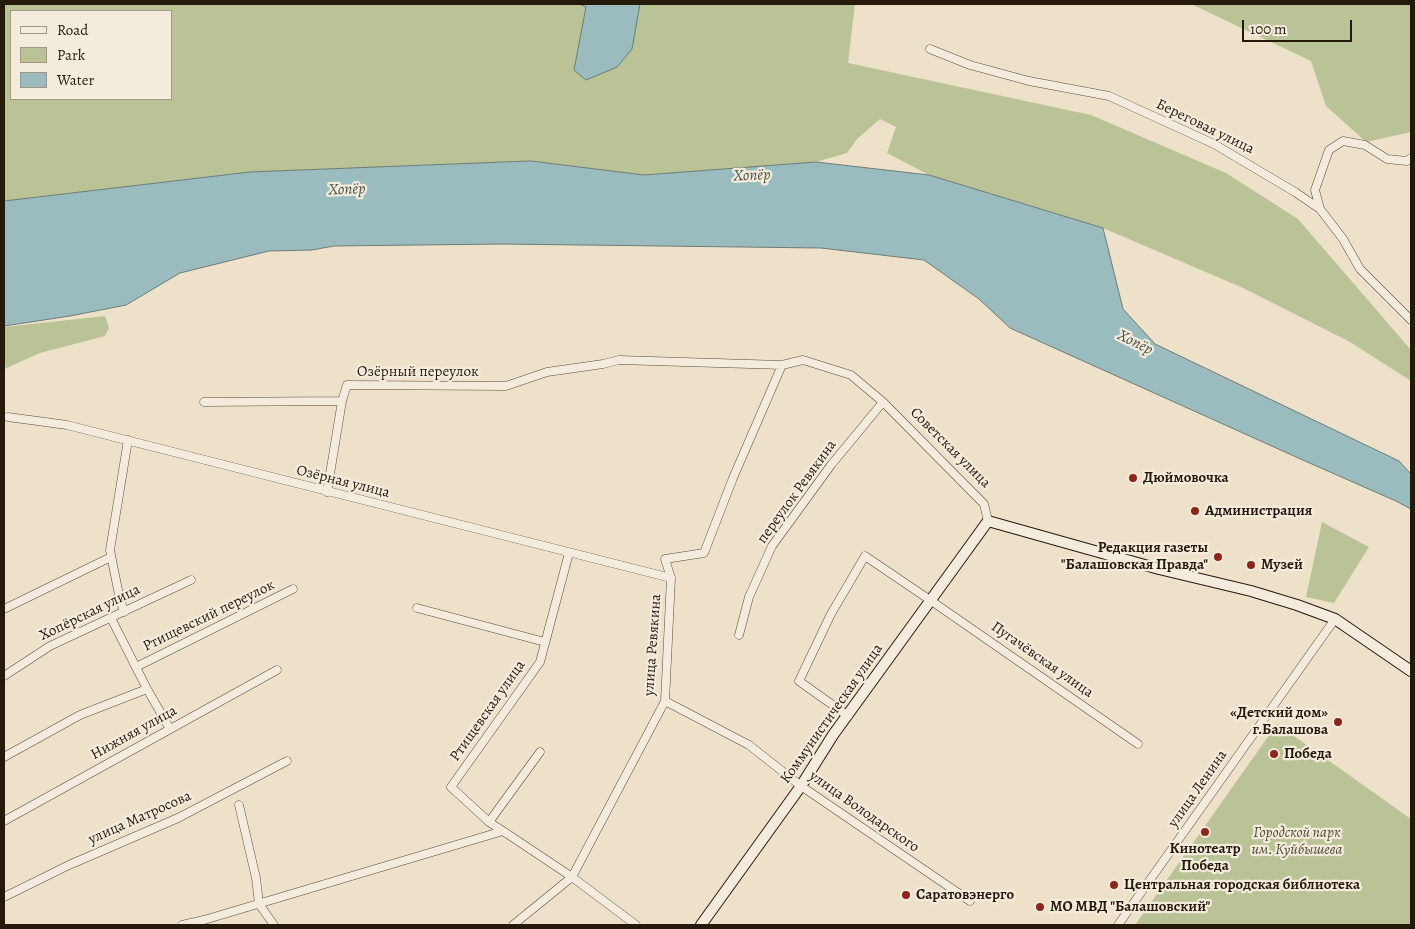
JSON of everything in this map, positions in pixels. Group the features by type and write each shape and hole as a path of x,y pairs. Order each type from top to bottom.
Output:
{"street":[{"name":"Береговая улица","path":"930,49 970,65 1012,76 1108,96 1214,144 1320,209 1343,239 1360,269 1411,320"},
{"path":"1320,209 1315,190 1329,150 1343,140 1365,145 1387,159 1407,161 1411,158"},
{"name":"Советская улица","path":"506,386 547,372 619,360 782,365 803,360 851,375 883,402 984,504 988,521"},
{"name":"улица Ревякина","path":"514,925 572,877 665,701 671,578 665,559 704,553 732,478 782,365"},
{"name":"Озёрный переулок","path":"342,401 347,385 506,386"},
{"path":"204,402 342,401 328,492"},
{"name":"переулок Ревякина","path":"739,635 749,597 772,546 831,465 883,402"},
{"name":"Озёрная улица","path":"8,417 67,426 128,440 671,578"},
{"path":"124,612 110,550 128,440"},
{"path":"988,521 1297,605 1335,619 1411,671"},
{"name":"Коммунистическая улица","path":"701,925 801,786 833,735 988,521"},
{"name":"Ртищевская улица","path":"568,553 540,662 451,787 489,822 572,877 636,925"},
{"name":"Пугачёвская улица","path":"848,716 798,680 831,614 865,556 1138,744"},
{"path":"4,610 111,557"},
{"name":"Хопёрская улица","path":"4,676 50,646 191,580"},
{"name":"Ртищевский переулок","path":"136,667 293,589"},
{"path":"417,608 545,642"},
{"path":"111,618 147,689 170,729"},
{"name":"улица Ленина","path":"1118,925 1335,619"},
{"name":"Нижняя улица","path":"4,821 277,670"},
{"path":"4,757 80,715 147,689"},
{"name":"улица Володарского","path":"665,701 749,745 801,786 970,901"},
{"path":"489,822 540,752"},
{"name":"улица Матросова","path":"4,897 69,865 178,818 287,761"},
{"path":"239,806 256,878 259,904 274,925"},
{"path":"182,925 503,831"}],"green space":[{"path":"4,4 579,4 586,7 574,70 639,4 855,4 848,63 1091,115 1226,173 1298,219 1411,350 1411,381 1350,342 1243,288 1103,228 929,175 887,153 896,127 880,119 857,139 847,153 816,162 644,175 531,161 250,172 4,201"},
{"path":"1191,4 1411,4 1411,132 1366,142 1326,106 1311,61"},
{"path":"105,316 109,328 105,336 40,353 4,369 4,327"},
{"path":"1322,522 1369,547 1334,603 1306,597"},
{"name":"Городской парк им. Куйбышева","path":"1277,724 1411,819 1411,925 1135,925"}],"water":[{"path":"579,4 640,4 632,49 617,67 586,80 574,70 586,7"},
{"name":"Хопёр","path":"531,161 644,175 816,162 929,175 1103,228 1123,309 1155,344 1399,461 1411,474 1411,509 1010,328 979,299 924,260 821,248 503,244 334,246 312,250 269,251 180,273 126,305 4,326 4,201 250,172"},
{"path":"1259,828 1272,837 1268,843 1255,833"}],"place":[{"name":"Дюймовочка","path":"1133,478"},
{"name":"Администрация","path":"1195,511"},
{"name":"Редакция газеты \"Балашовская Правда\"","path":"1218,557"},
{"name":"Музей","path":"1251,565"},
{"name":"«Детский дом» г.Балашова","path":"1338,722"},
{"name":"Победа","path":"1274,754"},
{"name":"Кинотеатр Победа","path":"1205,832"},
{"name":"Центральная городская библиотека","path":"1114,885"},
{"name":"Саратовэнерго","path":"906,895"},
{"name":"МО МВД \"Балашовский\"","path":"1040,907"}]}
